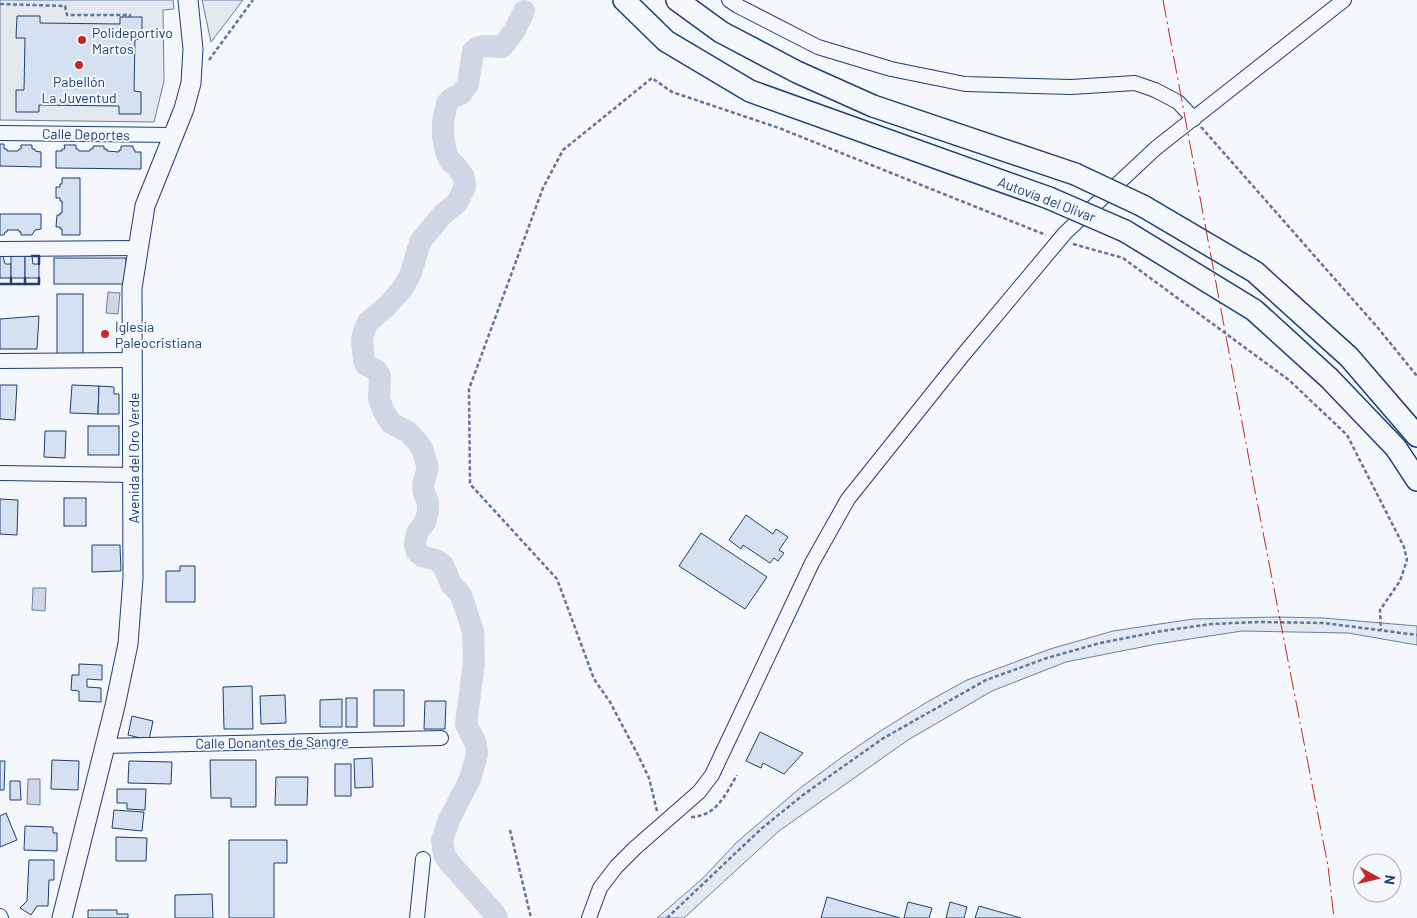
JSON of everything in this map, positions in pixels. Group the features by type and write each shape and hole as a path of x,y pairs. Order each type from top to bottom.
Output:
{"highway":[{"name":"Autovía del Olivar","path":"624,0 666,41 750,91 1049,198 1125,231 1254,310 1336,385 1396,448 1417,480"},
{"path":"677,0 720,32 797,72 873,106 1075,174 1144,206 1255,272 1348,357 1417,436"}],"main road":[{"name":"Avenida del Oro Verde","path":"62,918 128,644 133,578 132,288 137,248 146,206 184,108 191,83 193,49 188,0"}],"street":[{"path":"729,0 818,47 891,69 964,84 1070,87 1135,83 1155,90 1178,102 1194,118"},
{"path":"589,918 600,888 616,867 699,792 712,775 812,563 848,499 957,363 1059,240 1156,148 1344,0"},
{"name":"Calle Deportes","path":"0,133 173,135"},
{"path":"0,249 137,248"},
{"path":"0,361 132,360"},
{"path":"0,473 133,475"},
{"name":"Calle Donantes de Sangre","path":"104,746 441,738"},
{"path":"417,918 422,859"}],"path":[{"path":"208,62 253,0"},
{"path":"0,4 65,6 67,15 130,15 130,17"},
{"path":"737,775 717,808 698,817 665,822 649,778 610,702 594,680 557,579 470,484 469,389 543,188 563,150 652,78 672,92 787,131 1059,240 1123,258 1289,380 1346,435 1404,547 1407,560 1400,581 1380,610 1381,630"},
{"path":"1194,118 1378,328 1417,376"},
{"path":"666,918 762,829 803,795 882,739 986,680 1047,658 1113,640 1211,624 1260,622 1324,623 1417,635"},
{"path":"510,830 531,918"}],"shaded area":[{"name":"Polideportivo Martos","path":"0,0 173,0 174,9 163,10 164,81 154,122 0,120"},
{"path":"202,0 243,0 211,42"},
{"path":"108,292 120,293 118,314 106,313"},
{"path":"33,588 46,588 45,611 32,610"},
{"path":"1323,618 1417,626 1417,645 1348,633 1242,631 1157,644 1066,662 992,691 908,740 779,831 684,918 657,918 702,879 737,842 799,789 882,730 967,680 1050,649 1113,631 1193,619"},
{"path":"28,779 40,779 40,805 27,804"}],"building":[{"name":"Pabellón La Juventud","path":"17,16 40,16 40,23 120,24 120,17 142,17 142,39 135,39 134,91 141,92 141,114 119,114 119,106 39,105 39,112 16,112 16,90 24,90 25,38 16,38"},
{"path":"0,144 4,144 4,149 7,149 7,151 18,151 21,149 21,145 32,145 32,149 41,152 41,167 0,166"},
{"path":"64,145 76,145 76,149 79,151 90,151 90,149 93,149 93,146 104,146 104,149 107,149 107,151 119,152 121,146 133,146 135,152 141,152 141,169 56,168 56,151 65,149"},
{"path":"62,178 80,178 80,235 62,235 62,229 56,227 57,215 62,213 62,201 60,201 60,198 56,198 56,187 60,187 60,184 62,184"},
{"path":"0,214 41,214 41,229 35,230 32,235 21,235 19,230 7,230 4,235 0,235"},
{"path":"0,256 3,256 5,264 11,264 11,278 0,278"},
{"path":"11,256 25,256 25,278 11,278"},
{"path":"25,256 32,256 33,264 39,264 39,278 25,278"},
{"path":"54,258 126,258 126,284 54,284"},
{"path":"57,294 83,294 83,354 57,354"},
{"path":"39,316 37,349 0,349 0,319"},
{"path":"0,385 17,385 15,420 0,419"},
{"path":"72,385 99,386 98,414 70,413"},
{"path":"99,386 114,387 114,394 119,394 119,414 98,414"},
{"path":"88,426 119,426 119,455 88,455"},
{"path":"45,431 66,431 65,458 44,457"},
{"path":"64,498 86,498 86,526 64,526"},
{"path":"0,499 18,500 17,535 0,534"},
{"path":"746,515 773,534 776,529 788,537 779,550 784,553 778,561 774,558 770,563 743,545 741,549 729,540"},
{"path":"701,533 767,577 745,609 679,566"},
{"path":"92,545 120,545 121,571 92,572"},
{"path":"180,566 195,566 195,602 166,602 166,571 180,571"},
{"path":"79,664 102,665 102,680 87,679 87,687 101,688 101,702 79,701 79,691 71,690 72,675 79,675"},
{"path":"252,686 253,729 224,729 223,687"},
{"path":"374,690 404,690 404,726 374,726"},
{"path":"285,695 286,723 261,724 260,696"},
{"path":"346,698 357,698 357,727 346,727"},
{"path":"342,699 342,727 320,727 320,700"},
{"path":"425,701 446,701 445,729 424,729"},
{"path":"132,716 153,721 149,740 128,735"},
{"path":"760,732 803,753 784,774 763,763 761,768 746,761"},
{"path":"372,758 373,787 355,788 354,759"},
{"path":"52,760 79,761 78,790 51,789"},
{"path":"210,760 256,760 256,807 231,807 231,798 211,798"},
{"path":"0,761 5,761 4,790 0,790"},
{"path":"129,761 172,762 171,784 128,783"},
{"path":"335,764 351,764 351,796 335,796"},
{"path":"276,777 308,777 307,805 275,805"},
{"path":"10,781 20,781 21,800 10,800"},
{"path":"117,789 146,789 145,810 127,809 127,803 117,803"},
{"path":"114,810 144,812 142,831 112,828"},
{"path":"6,813 17,840 0,847 0,816"},
{"path":"25,826 53,827 53,833 57,833 57,851 24,850"},
{"path":"116,837 147,838 146,861 116,861"},
{"path":"229,840 287,840 287,863 274,863 274,918 229,918"},
{"path":"29,860 54,860 54,880 49,880 48,906 37,906 31,915 20,908 27,901"},
{"path":"212,894 213,918 175,918 175,895"},
{"path":"827,897 900,918 821,918"},
{"path":"908,902 932,908 929,918 904,918"},
{"path":"950,902 967,907 964,918 946,918"},
{"path":"979,906 1021,918 975,918"},
{"path":"88,910 117,910 117,914 128,914 128,918 88,918"}],"waterway":[{"path":"497,918 444,855 442,840 449,820 470,779 477,755 476,744 466,724 474,662 473,631 461,595 451,584 443,565 417,552 415,545 417,533 425,522 428,512 428,501 424,494 423,485 428,467 422,449 415,439 408,432 391,423 384,412 379,399 380,376 376,370 366,365 362,340 368,322 386,307 403,288 411,273 420,242 443,214 457,203 465,187 464,177 450,161 446,152 443,122 447,103 452,98 461,94 468,84 473,51 483,46 502,47 515,30 524,11"}],"wall":[{"path":"32,256 39,256 39,264"},
{"path":"11,278 11,284 25,284"},
{"path":"25,278 25,284 39,284 39,278"},
{"path":"0,284 11,284"}],"power":[{"path":"1163,0 1255,491 1328,866 1334,918"}],"place":[{"name":"Polideportivo Martos","path":"82,40"},
{"name":"Pabellón La Juventud","path":"79,65"},
{"name":"Iglesia Paleocristiana","path":"105,334"}]}
